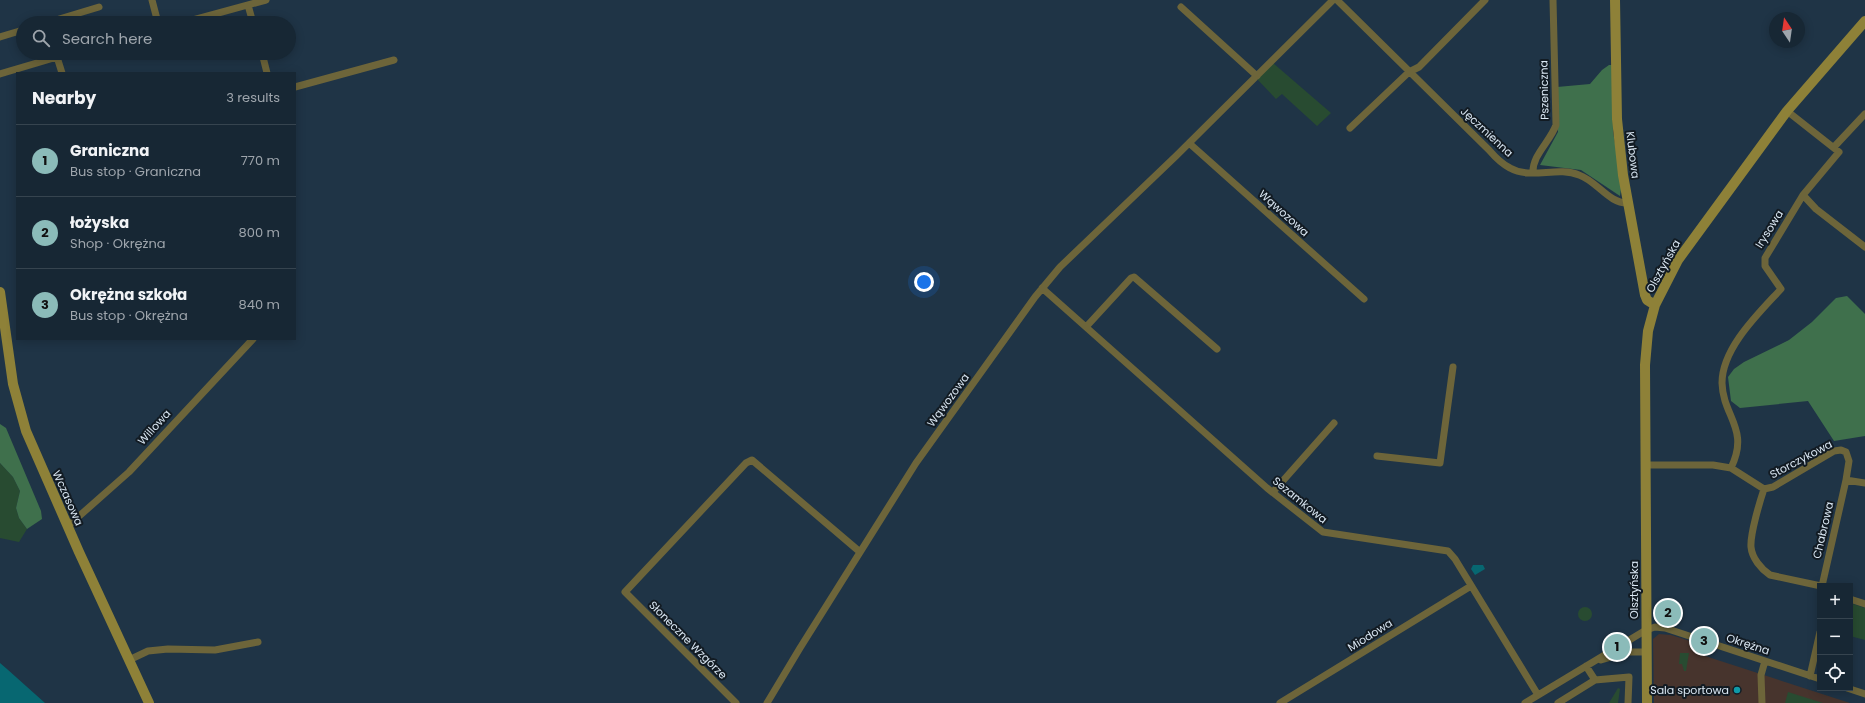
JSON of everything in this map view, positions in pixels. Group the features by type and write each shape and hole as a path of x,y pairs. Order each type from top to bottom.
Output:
{"street":[{"path":"152,0 156,16"},
{"path":"208,16 266,0"},
{"name":"Wąwozowa","path":"767,703 916,463 1042,288 1060,267 1189,143 1333,0"},
{"name":"Jęczmienna","path":"1337,0 1499,160 1510,168 1520,172 1566,172 1580,175 1597,184 1614,200 1620,203 1628,203"},
{"path":"1350,128 1409,72 1419,66 1485,0"},
{"name":"Pszeniczna","path":"1533,173 1533,165 1553,134 1556,125 1553,0"},
{"name":"Klubowa","path":"1615,0 1617,119 1628,203 1645,295 1647,300 1655,305"},
{"path":"248,5 251,16"},
{"path":"69,16 99,7"},
{"path":"1181,8 1257,76"},
{"name":"Olsztyńska","path":"1647,703 1645,365 1648,331 1655,305 1678,260 1787,111 1865,21"},
{"path":"0,37 16,32"},
{"path":"0,74 47,60"},
{"path":"58,60 62,72"},
{"path":"264,60 267,72"},
{"path":"296,87 394,60"},
{"path":"1787,111 1834,147 1865,114"},
{"name":"Wąwozowa","path":"1189,143 1364,299"},
{"name":"Irysowa","path":"1731,468 1738,444 1738,433 1724,398 1722,382 1725,362 1743,332 1781,289 1765,266 1765,258 1803,195 1839,152 1834,147"},
{"path":"1803,195 1816,209 1865,247"},
{"path":"1086,327 1131,278 1134,277 1217,349"},
{"name":"Sezamkowa","path":"1042,288 1273,492 1323,532 1448,551 1455,558 1538,695"},
{"name":"Wczasowa","path":"0,292 18,407 34,453 149,703"},
{"name":"Willowa","path":"68,526 129,472 253,340"},
{"path":"1378,456 1440,464 1453,367"},
{"path":"1273,492 1334,423"},
{"name":"Storczykowa","path":"1817,585 1770,575 1763,570 1753,556 1751,546 1759,501 1764,488 1773,487 1834,451 1841,450 1846,452 1848,456 1846,480"},
{"name":"Słoneczne Wzgórze","path":"736,703 625,592 746,462 752,460 860,552"},
{"path":"1645,465 1713,465 1731,468 1764,488"},
{"path":"1846,480 1865,483"},
{"name":"Chabrowa","path":"1822,583 1846,480"},
{"name":"Miodowa","path":"1280,703 1471,586"},
{"path":"1853,600 1865,604"},
{"name":"Okrężna","path":"1646,630 1655,627 1665,628 1817,678"},
{"path":"1525,703 1646,630"},
{"path":"129,660 148,651 155,650 189,648 215,650 258,642"},
{"path":"1810,676 1817,645"},
{"path":"1588,664 1629,652 1646,652"},
{"path":"1762,703 1760,675 1764,661"},
{"path":"1588,664 1595,680"},
{"path":"1558,703 1595,680 1629,677 1628,703"},
{"path":"1853,690 1865,694"}],"shaded area":[{"path":"1273,63 1331,113 1317,126 1282,94 1276,99 1257,79"},
{"path":"1609,65 1612,65 1613,132 1623,189 1621,189 1620,196 1581,170 1540,165 1558,132 1557,87 1590,84 1602,70"},
{"path":"1847,296 1865,314 1865,436 1834,441 1808,401 1740,408 1731,401 1728,377 1734,369 1744,362 1789,340 1812,322 1836,298"},
{"path":"0,424 6,428 41,511 42,519 27,529 19,518 16,508 20,491 13,477 0,463"},
{"path":"0,463 13,477 20,491 16,508 19,518 27,529 19,542 0,538"},
{"path":"1473,565 1483,565 1485,569 1475,575 1471,569"},
{"path":"1853,604 1865,608 1865,640 1853,637"},
{"path":"1585,607 1590,609 1592,614 1590,619 1585,621 1580,619 1578,614 1580,609"},
{"path":"1659,634 1671,635 1703,645 1702,655 1850,703 1654,703 1653,639"},
{"path":"1680,653 1689,653 1686,671 1684,671 1682,664 1679,664"},
{"path":"0,663 7,669 45,703 0,703"},
{"path":"1618,688 1620,689 1618,703 1609,703"},
{"path":"1788,692 1823,703 1785,703"}],"place":[{"name":"łożyska","path":"1668,613"},
{"name":"Okrężna szkoła","path":"1704,641"},
{"name":"Graniczna","path":"1617,647"},
{"name":"Sala sportowa","path":"1737,690"}]}
